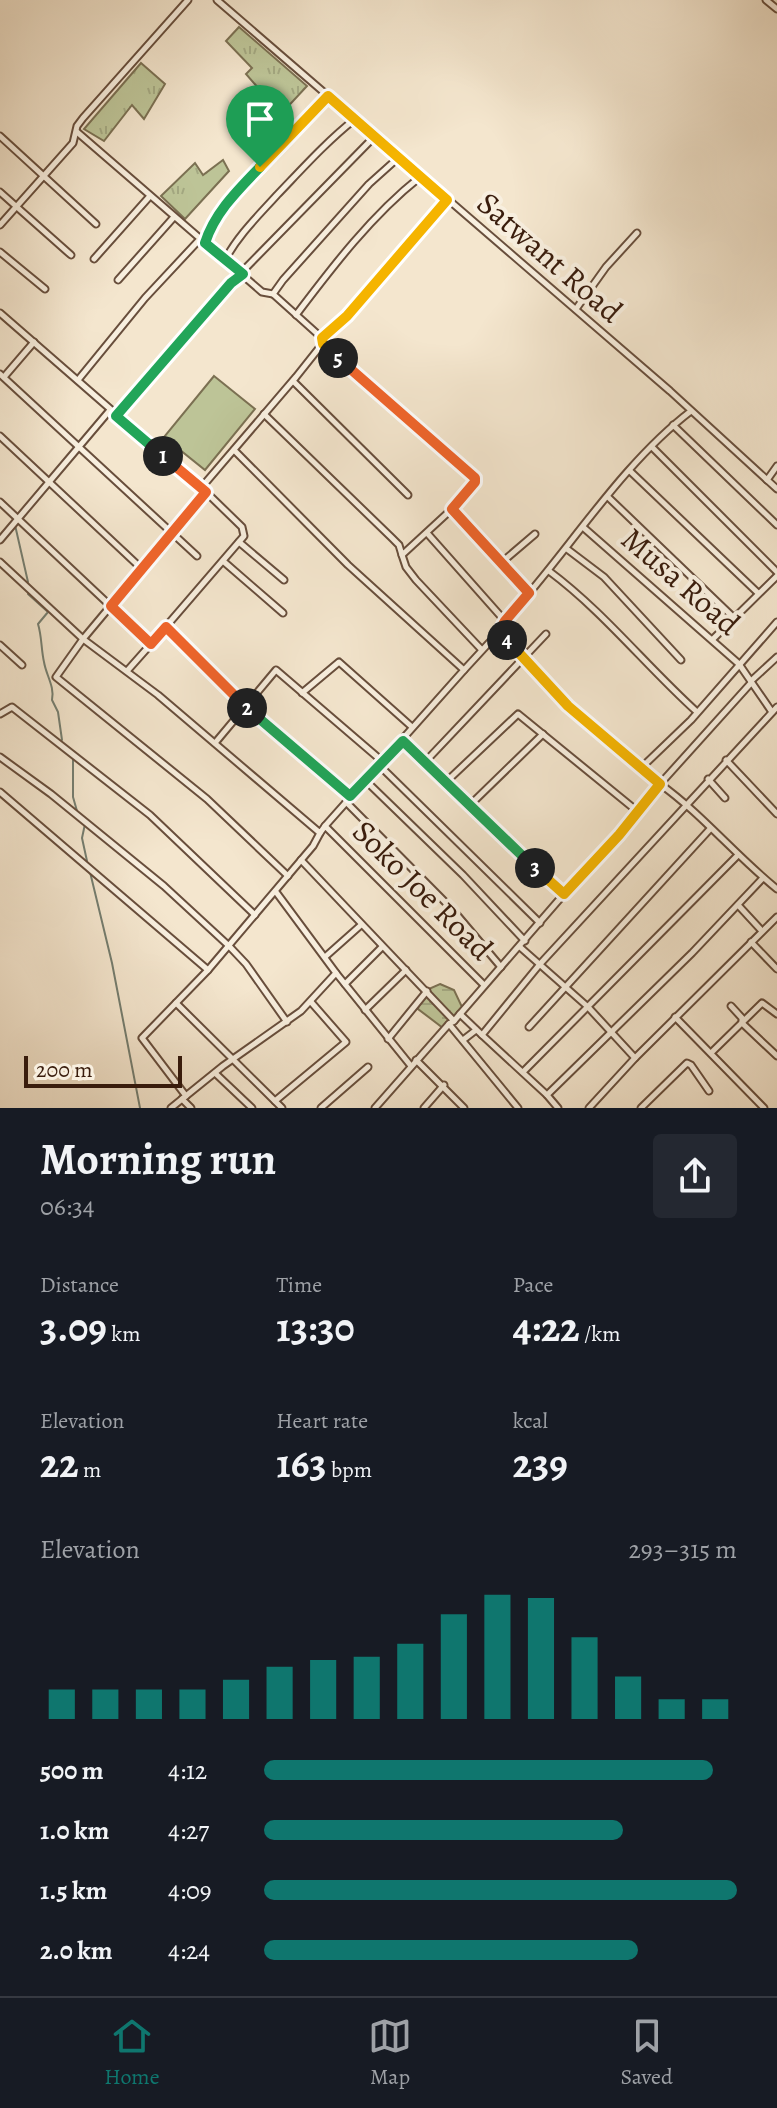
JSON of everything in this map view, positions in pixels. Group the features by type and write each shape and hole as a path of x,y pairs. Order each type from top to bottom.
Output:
{"street":[{"path":"0,225 73,143 77,126 83,118 188,0"},
{"name":"Satwant Road","path":"217,0 576,309 777,489"},
{"path":"766,0 777,9"},
{"path":"78,380 145,298 203,241 219,213 280,143 328,96"},
{"path":"225,260 262,212 331,138 355,119"},
{"path":"77,132 262,292 273,294 475,478 452,509 402,555"},
{"path":"0,136 96,224"},
{"path":"116,416 231,283 374,137"},
{"path":"273,294 369,184 398,158"},
{"path":"296,315 364,231 399,193 420,177"},
{"path":"0,192 71,255"},
{"path":"94,259 150,196"},
{"path":"288,876 207,799 57,679 57,674 322,341 447,200"},
{"path":"118,280 174,217"},
{"path":"576,309 606,267 637,233"},
{"path":"0,252 45,289"},
{"path":"0,313 242,527 244,536 127,672"},
{"path":"34,342 2,375 197,556"},
{"path":"293,381 408,495"},
{"path":"0,540 110,410"},
{"path":"325,826 499,632 630,471 673,425 691,411"},
{"path":"264,414 392,538 416,580 481,649"},
{"path":"673,425 777,525"},
{"path":"0,436 142,569"},
{"path":"652,447 777,574 713,639"},
{"path":"234,450 348,565 464,670"},
{"path":"767,480 777,466"},
{"path":"630,471 758,593"},
{"path":"608,497 733,617"},
{"path":"0,502 151,644"},
{"path":"452,509 529,593"},
{"name":"Musa Road","path":"584,528 739,664 772,712"},
{"path":"427,533 505,621"},
{"path":"501,563 535,534"},
{"path":"239,542 284,580"},
{"path":"567,549 604,577 681,660"},
{"path":"223,561 283,613"},
{"name":"Soko Joe Road","path":"0,562 83,639 215,743 320,833 325,826 484,985"},
{"path":"549,571 573,588 654,673 697,712"},
{"path":"640,769 697,712 777,622"},
{"path":"166,627 245,706 348,799 501,967"},
{"path":"499,632 568,706 640,769 686,803 710,829 777,889"},
{"path":"425,762 546,634"},
{"path":"0,645 22,665"},
{"path":"375,1108 520,947 660,784 777,657"},
{"path":"302,693 339,662 412,727"},
{"path":"215,743 276,670 380,763 540,923"},
{"path":"0,713 12,707 117,788 181,843 255,915"},
{"path":"463,1040 479,1032 777,707"},
{"path":"446,782 516,715 520,715 637,811"},
{"path":"469,806 543,734"},
{"path":"403,741 564,894"},
{"path":"0,757 51,794 164,886 229,946 246,964 287,1022"},
{"path":"726,760 777,813"},
{"path":"708,779 725,798"},
{"path":"365,780 463,875 525,941"},
{"path":"0,792 208,970"},
{"path":"529,1027 710,829"},
{"path":"191,1108 142,1038 229,946 320,833"},
{"path":"523,1072 738,855"},
{"path":"301,860 427,991 518,1108"},
{"path":"547,1095 763,878"},
{"path":"275,892 411,1066"},
{"path":"738,905 761,930"},
{"path":"589,1108 675,1017 777,917"},
{"path":"325,957 361,925"},
{"path":"751,942 777,969"},
{"path":"345,984 382,947"},
{"path":"520,947 588,1007 635,1058"},
{"path":"771,962 777,955"},
{"path":"365,1010 406,970"},
{"path":"171,1108 232,1059 287,1022 311,1002 336,973"},
{"path":"388,1039 427,991"},
{"path":"275,1101 346,1042 311,1002"},
{"path":"176,1003 282,1108"},
{"path":"711,1053 762,1003 777,1014"},
{"path":"731,1006 742,1018 742,1023 777,1056"},
{"path":"460,1014 558,1108"},
{"path":"675,1017 764,1108"},
{"path":"416,1060 464,1108"},
{"path":"641,1108 687,1063 709,1091"},
{"path":"321,1108 368,1067"},
{"path":"215,1073 252,1108"},
{"path":"424,1108 444,1085"}],"green space":[{"path":"239,27 307,86 281,114 246,74 252,68 226,41"},
{"path":"141,63 165,84 144,119 132,105 104,141 84,129"},
{"path":"223,160 229,171 185,219 161,196 195,163 203,175"},
{"path":"214,376 255,409 205,470 164,437"},
{"path":"440,984 454,990 462,1007 457,1020 443,1028 418,1009 422,992"}],"waterway":[{"path":"15,525 28,582"},
{"path":"28,594 48,612 38,624 62,740"},
{"path":"73,757 73,797 77,811"},
{"path":"85,824 82,838 87,861"},
{"path":"90,872 112,963 140,1108"}],"route":[{"path":"328,96 447,200 347,316 322,338 323,344 475,478 452,509 529,593 499,632 568,706 660,784 619,835 564,894 505,842 403,741 350,796 224,687 166,627 151,644 111,606 206,492 116,416 231,283 243,274 205,243 210,226 219,213 260,167 328,96"}]}
